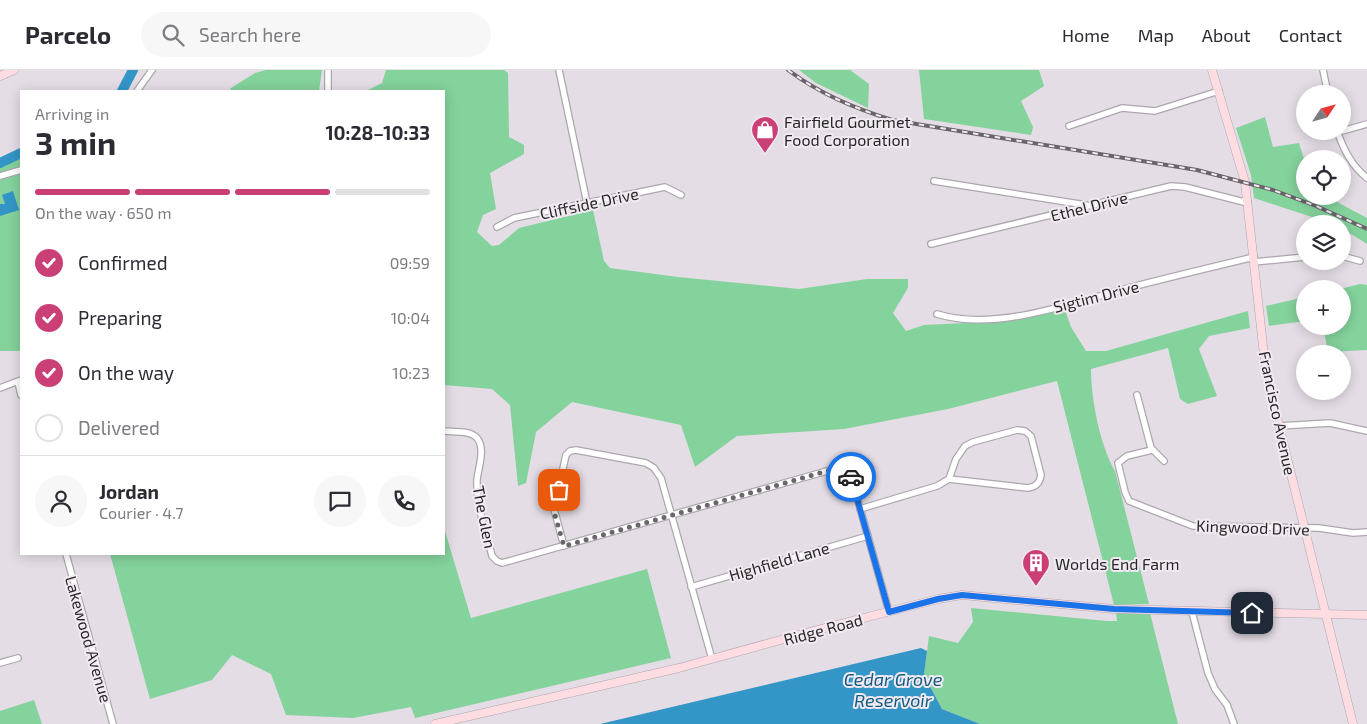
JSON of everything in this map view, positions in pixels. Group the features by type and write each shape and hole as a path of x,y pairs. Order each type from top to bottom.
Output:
{"main road":[{"path":"0,76 14,70"},
{"name":"Francisco Avenue","path":"1212,70 1244,173 1269,385 1353,724"},
{"name":"Ridge Road","path":"435,724 712,659 938,599 962,595 1064,605 1192,612 1367,615"}],"street":[{"path":"138,90 152,70"},
{"path":"328,70 328,88"},
{"path":"559,70 587,203"},
{"path":"1323,70 1326,85"},
{"path":"1069,126 1122,108 1155,111 1219,91"},
{"path":"1351,128 1367,124"},
{"path":"1342,140 1345,153 1357,169 1367,178"},
{"path":"0,176 20,170"},
{"path":"934,181 1090,206"},
{"name":"Ethel Drive","path":"931,244 1171,186 1185,187 1248,203"},
{"name":"Cliffside Drive","path":"497,227 514,218 665,187 681,195"},
{"name":"Sigtim Drive","path":"937,314 950,318 976,319 1020,315 1254,260 1296,258"},
{"path":"1351,258 1360,261"},
{"path":"0,388 20,381"},
{"path":"1138,395 1152,450 1164,461"},
{"path":"1279,426 1330,423 1367,431"},
{"name":"The Glen","path":"445,430 470,434 480,443 481,450 477,483 479,504 493,558 499,562 505,562 564,546"},
{"path":"860,508 937,486 949,479 1033,487 1040,481 1041,475 1031,436 1025,430 1017,430 969,444 957,456 949,479"},
{"path":"712,659 672,515 661,478 654,468 642,462 570,450 566,456 555,505 555,515 564,546 672,515 841,467 845,467 849,470 889,612"},
{"name":"Kingwood Drive","path":"1152,450 1127,456 1118,463 1127,497 1133,503 1172,516 1189,525 1319,528 1353,533 1367,532"},
{"name":"Highfield Lane","path":"691,586 868,536"},
{"name":"Lakewood Avenue","path":"66,555 113,724"},
{"path":"1192,612 1208,673 1215,688 1227,704 1234,724"},
{"path":"0,663 18,658"}],"green space":[{"path":"266,70 322,70 319,90 230,90 255,73"},
{"path":"386,70 504,70 508,73 509,137 524,145 524,154 490,173 496,209 483,215 477,232 492,246 499,245 519,228 593,210 604,261 610,268 799,289 867,279 908,279 908,288 893,313 906,331 924,325 986,322 1065,310 1071,327 1086,351 1106,351 1248,311 1250,328 1209,336 1199,349 1217,396 1188,404 1180,399 1168,348 1091,369 1097,422 1115,471 1149,604 1114,605 1057,381 948,409 844,429 737,436 695,467 681,425 572,402 536,432 526,483 518,486 510,405 492,389 445,385 445,90 368,90 382,83"},
{"path":"799,70 850,70 869,84 868,108 816,83"},
{"path":"919,70 1039,70 1044,86 1021,101 1033,127 1031,135 924,119"},
{"path":"1265,117 1273,147 1299,143 1301,150 1296,150 1296,205 1343,205 1367,218 1367,244 1351,234 1351,215 1306,215 1254,198 1251,175 1236,128"},
{"path":"20,152 20,351 0,351 0,159"},
{"path":"1360,284 1367,285 1367,350 1351,351 1351,345 1327,345 1325,335 1351,335 1351,286"},
{"path":"1296,299 1296,322 1269,326 1266,306"},
{"path":"445,531 471,618 647,569 671,658 415,718 411,707 353,718 286,715 271,674 232,655 212,680 150,699 110,555 445,555"},
{"path":"971,608 1107,621 1117,621 1116,612 1150,613 1178,724 980,724 942,709 924,675 929,636 958,643 973,622"},
{"path":"34,700 42,724 0,724 0,711"}],"water":[{"path":"13,191 19,210 0,216 0,204 5,204 2,195"},
{"name":"Cedar Grove Reservoir","path":"921,648 927,651 924,675 942,709 980,724 600,724"}],"waterway":[{"path":"123,90 133,70"},
{"path":"0,163 20,153"}],"railway":[{"path":"788,70 812,86 838,99 892,120 1197,170 1273,190 1316,206 1367,229"}],"way so far":[{"path":"559,490 554,512 564,546 841,467 848,469 851,477"}],"place":[{"name":"Fairfield Gourmet Food Corporation","path":"765,154"},
{"name":"Worlds End Farm","path":"1036,587"}],"route":[{"path":"851,477 889,612 938,599 976,595 1114,609 1252,613"}]}
